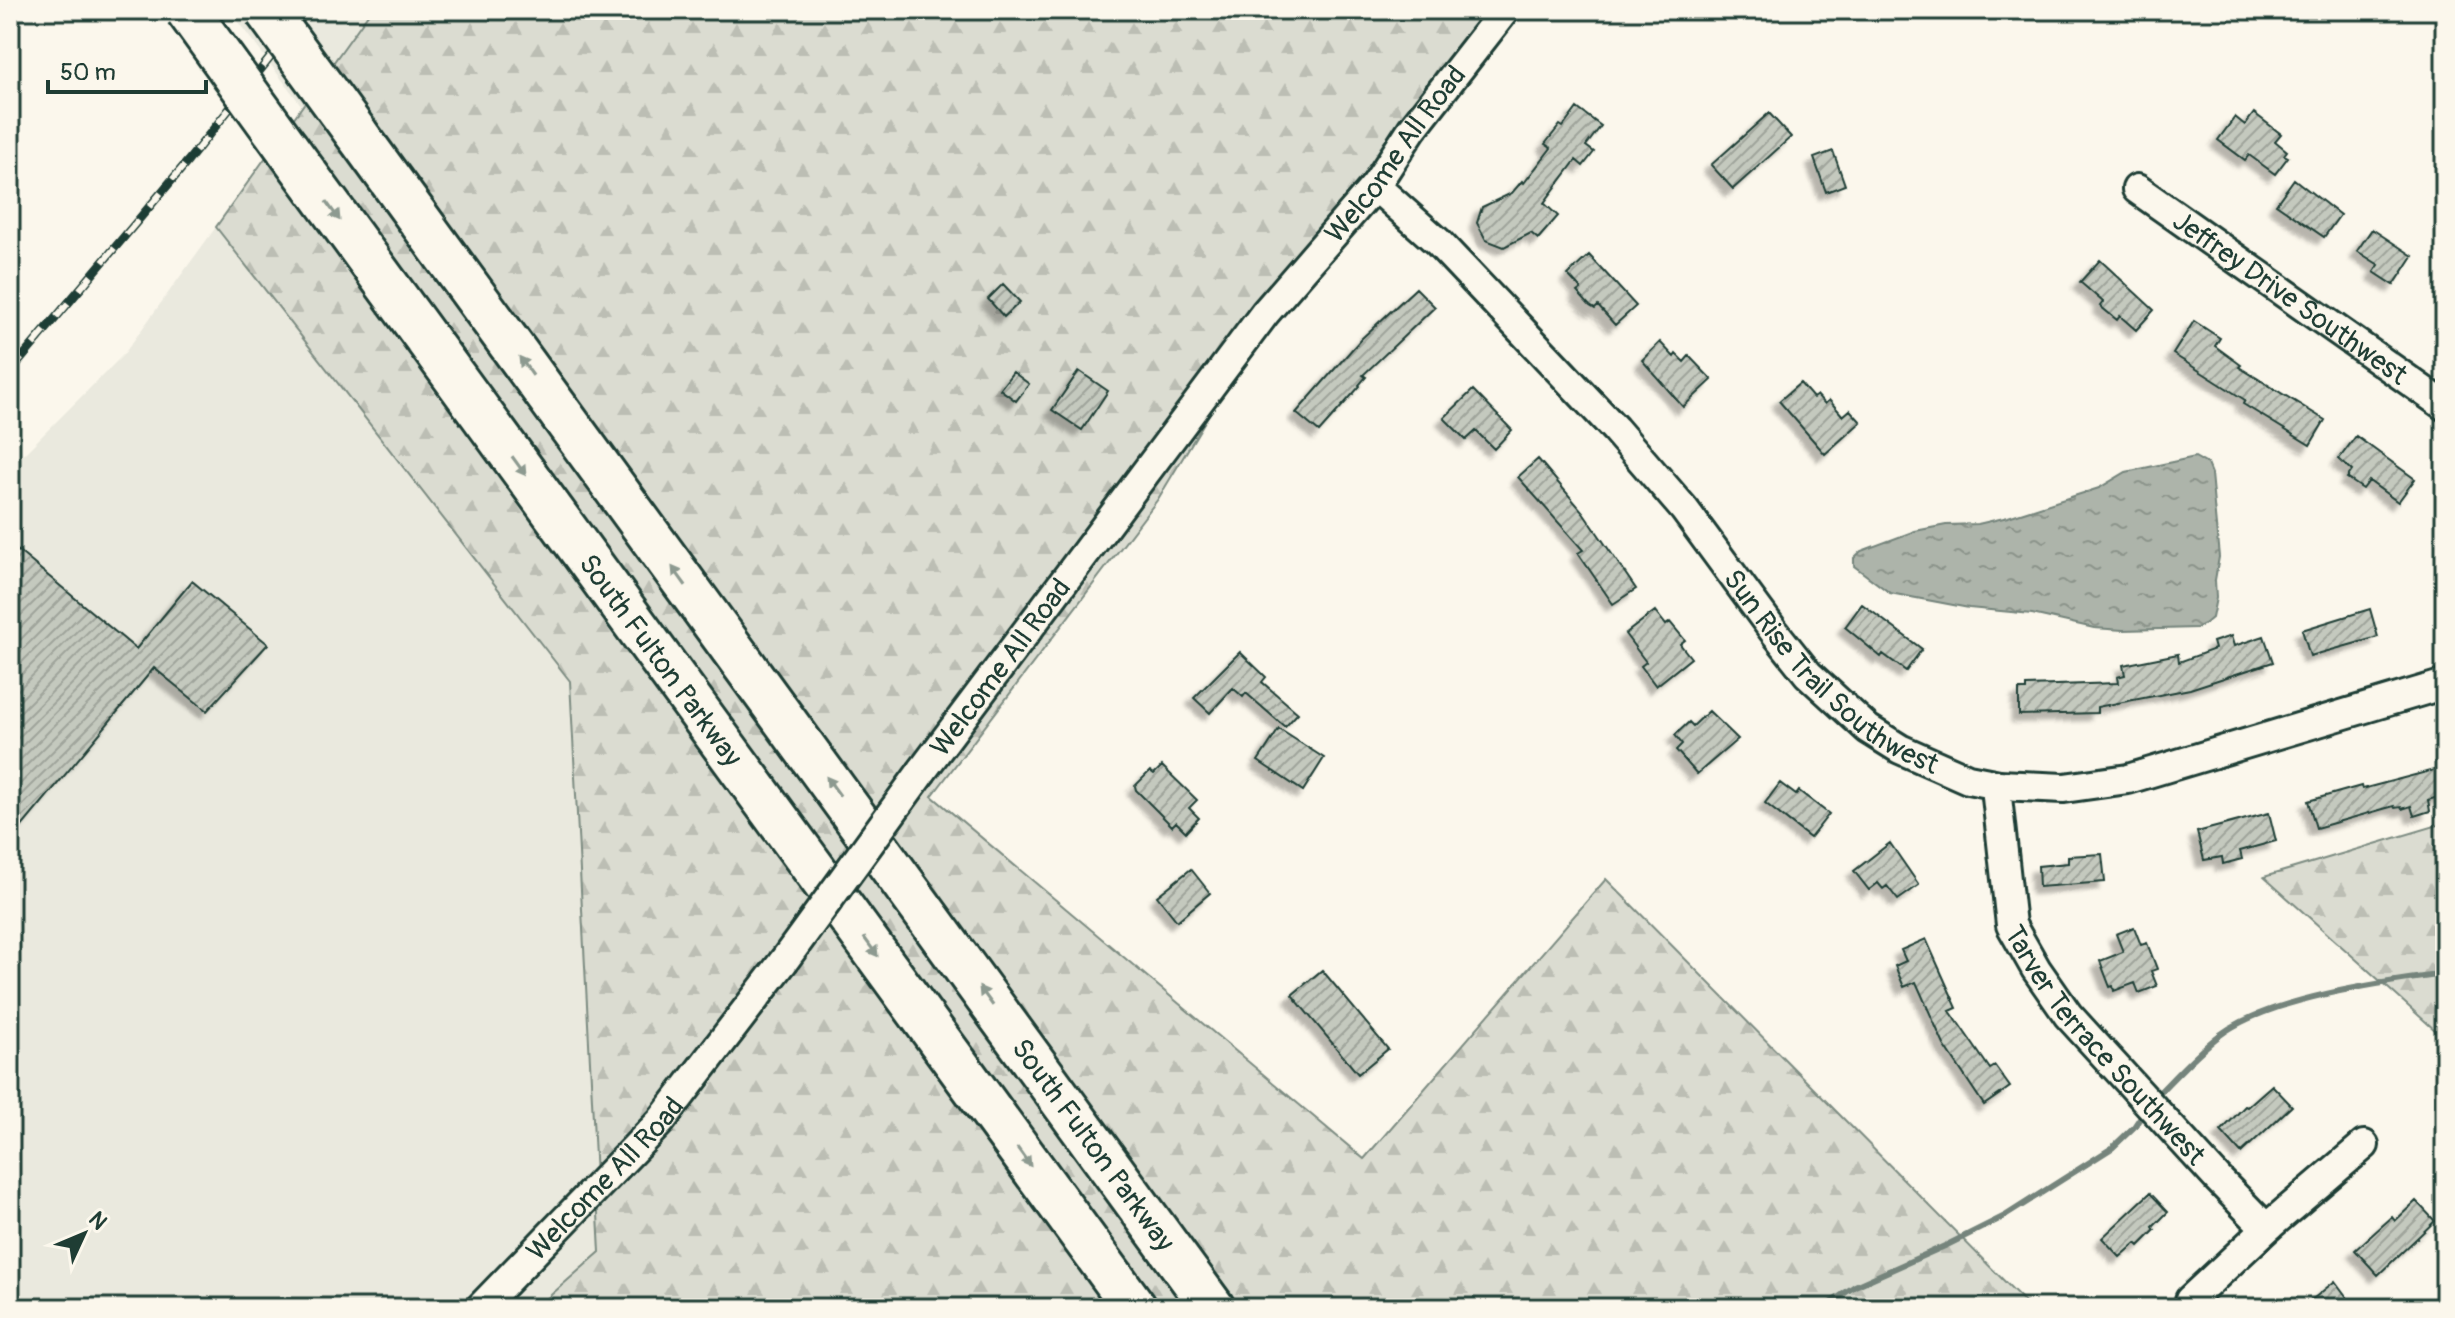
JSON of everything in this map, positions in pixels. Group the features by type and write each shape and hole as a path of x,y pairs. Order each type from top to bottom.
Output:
{"highway":[{"name":"South Fulton Parkway","path":"187,10 1135,1308"},
{"name":"South Fulton Parkway","path":"266,10 1213,1308"}],"street":[{"name":"Welcome All Road","path":"480,1308 661,1121 783,962 1265,313 1375,186 1412,129 1505,10"},
{"name":"Sun Rise Trail Southwest","path":"1375,186 1438,242 1615,429 1684,509 1808,674 1868,729 1900,749 1949,772 1999,785 2064,788 2128,779 2445,684"},
{"name":"Jeffrey Drive Southwest","path":"2137,189 2445,406"},
{"name":"Tarver Terrace Southwest","path":"1999,785 1997,797 2011,925 2036,969 2068,1015 2218,1179 2259,1221 2269,1226"},
{"path":"2190,1300 2269,1226 2364,1145"}],"shaded area":[{"path":"229,10 371,10 302,106"},
{"path":"216,227 570,680 600,1252 536,1308 10,1308 10,468 124,354"}],"green space":[{"path":"371,10 1501,10 1240,363 1158,499 932,796 1364,1159 1606,879 2031,1308 536,1308 600,1252 570,681 216,227"},
{"path":"2445,823 2445,1039 2264,877"}],"water":[{"path":"2195,457 2207,464 2211,474 2219,557 2212,618 2197,628 2094,628 2032,614 1969,608 1890,593 1854,566 1854,558 1861,551 1915,531 1946,525 1978,524 2008,517 2099,488 2126,472"}],"building":[{"path":"1577,108 1601,126 1586,146 1594,152 1583,166 1576,160 1544,203 1558,216 1538,239 1531,233 1504,247 1486,240 1477,223 1482,207 1512,193 1522,181 1524,183 1551,148 1545,144"},
{"path":"1769,113 1791,137 1733,189 1711,165"},
{"path":"2254,113 2281,134 2275,141 2287,151 2284,155 2288,157 2275,174 2249,155 2245,160 2218,140 2235,117 2245,125"},
{"path":"1833,151 1845,185 1826,192 1814,158"},
{"path":"2294,179 2340,215 2324,237 2276,204"},
{"path":"2372,229 2413,256 2394,285 2374,272 2379,265 2357,251"},
{"path":"1589,255 1636,306 1615,325 1598,306 1595,309 1590,306 1577,292 1581,289 1568,275"},
{"path":"2100,260 2154,310 2136,330 2120,316 2117,320 2100,306 2103,302 2080,282"},
{"path":"1003,284 1020,302 1004,317 988,299"},
{"path":"1416,288 1435,307 1363,375 1366,377 1360,386 1319,432 1296,413 1361,339"},
{"path":"2194,321 2220,338 2215,346 2241,365 2239,367 2325,420 2310,445 2243,404 2245,400 2173,354"},
{"path":"1660,342 1674,357 1676,354 1684,362 1689,356 1712,380 1683,407 1642,360"},
{"path":"1079,371 1108,391 1082,430 1052,410"},
{"path":"1013,372 1029,384 1016,401 1000,389"},
{"path":"1800,383 1813,398 1817,395 1825,404 1829,400 1843,416 1850,410 1861,422 1825,454 1779,401"},
{"path":"1473,390 1512,430 1494,449 1476,431 1466,440 1444,418"},
{"path":"2356,436 2415,479 2398,502 2369,481 2363,489 2347,478 2352,471 2339,459"},
{"path":"1538,459 1583,512 1636,589 1613,604 1578,553 1583,550 1518,477"},
{"path":"10,544 136,649 192,581 268,644 207,711 154,668 10,841"},
{"path":"1862,604 1922,649 1906,671 1883,654 1881,657 1845,627"},
{"path":"2370,609 2378,637 2310,656 2302,630"},
{"path":"1655,611 1666,625 1670,622 1685,640 1680,644 1691,658 1656,686 1641,666 1646,662 1625,634"},
{"path":"2231,636 2234,646 2264,636 2273,662 2190,689 2097,707 2097,713 2019,715 2019,690 2026,690 2026,686 2118,683 2117,677 2125,675 2123,665 2178,654 2179,662 2215,649 2213,642"},
{"path":"1240,652 1266,677 1262,682 1298,713 1285,727 1246,693 1243,697 1233,688 1210,713 1194,698"},
{"path":"1709,711 1738,739 1697,774 1676,750 1682,744 1675,735 1689,722 1693,726"},
{"path":"1279,729 1324,758 1303,791 1258,761"},
{"path":"1162,766 1197,800 1189,808 1199,818 1186,832 1176,822 1172,826 1136,790 1135,786 1150,771 1154,774"},
{"path":"2445,767 2445,795 2428,800 2430,811 2414,816 2411,806 2402,809 2394,806 2316,828 2308,801"},
{"path":"1780,783 1796,795 1799,791 1829,814 1810,838 1765,803"},
{"path":"2269,813 2276,841 2240,851 2242,859 2223,864 2222,857 2204,860 2197,832"},
{"path":"1890,843 1919,885 1898,900 1887,886 1883,889 1878,883 1869,890 1854,871"},
{"path":"2102,854 2105,882 2039,887 2038,866 2068,863 2068,856"},
{"path":"1191,869 1210,893 1177,921 1157,896"},
{"path":"2134,927 2141,945 2147,943 2157,969 2151,971 2157,986 2139,993 2135,983 2114,991 2100,961 2123,952 2116,934"},
{"path":"1926,939 1957,1008 1950,1011 1990,1069 1995,1066 2010,1087 1984,1105 1944,1045 1916,982 1904,987 1895,966 1906,961 1901,950"},
{"path":"1322,970 1388,1049 1358,1074 1292,995"},
{"path":"2272,1085 2292,1106 2241,1153 2221,1131 2245,1106"},
{"path":"2150,1193 2168,1212 2139,1246 2136,1243 2120,1257 2102,1238"},
{"path":"2416,1201 2435,1221 2378,1275 2355,1250 2392,1217 2395,1221"},
{"path":"2335,1281 2349,1300 2339,1308 2302,1308"}],"waterway":[{"path":"2153,1099 2220,1035 2241,1022 2267,1011 2328,994 2445,974"},
{"path":"1823,1308 1855,1286 2005,1216 2112,1148 2134,1127 2144,1112"}],"railway":[{"path":"10,372 188,161 308,10"}]}
